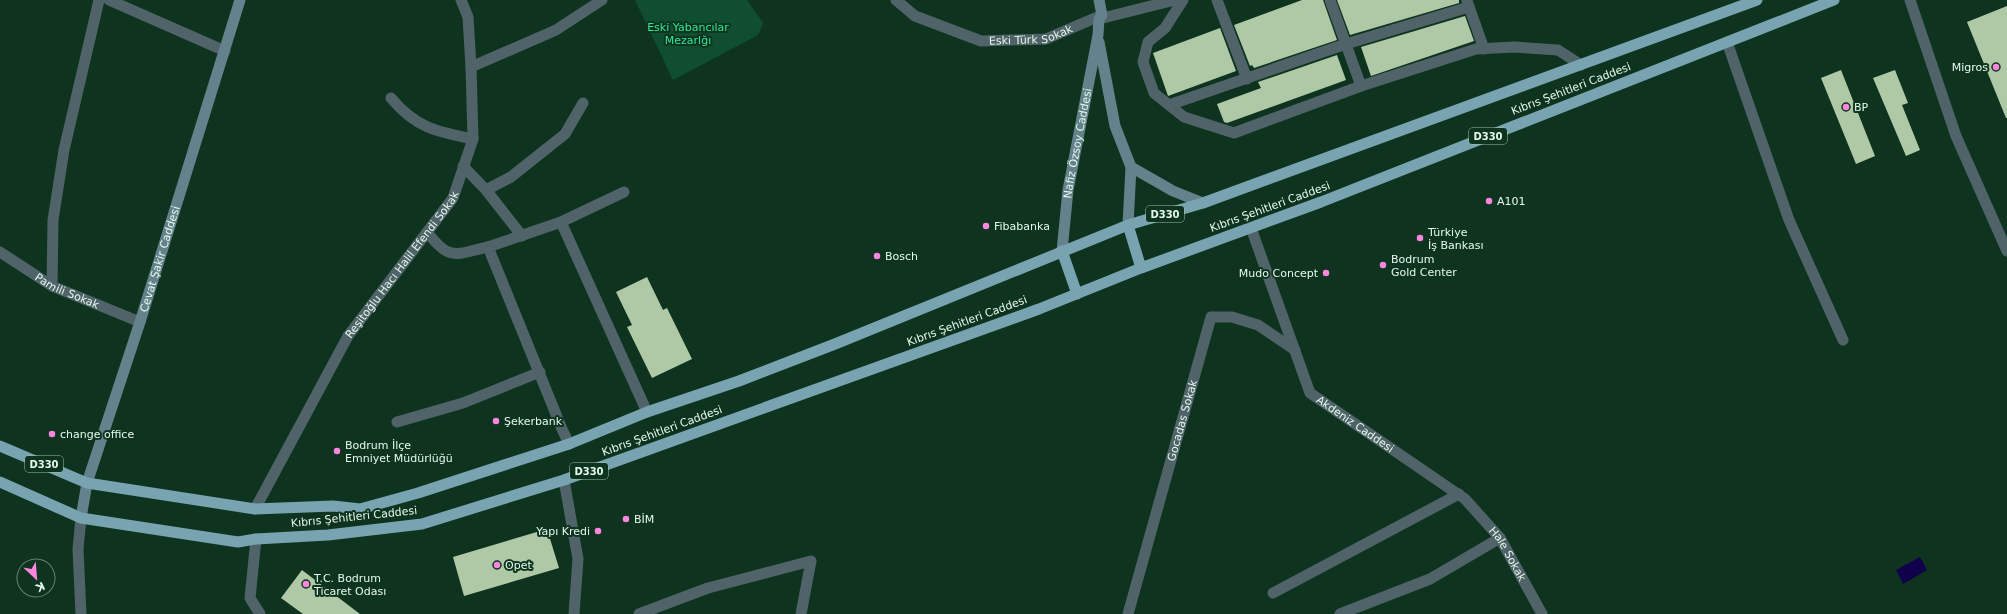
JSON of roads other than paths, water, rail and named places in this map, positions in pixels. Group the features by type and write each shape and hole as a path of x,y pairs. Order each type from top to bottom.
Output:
{"highway":[{"name":"Kıbrıs Şehitleri Caddesi","path":"87,483 255,510 333,506 360,509 418,493 570,444 647,412 739,380 828,346 1128,225 1203,203 1757,0"},
{"name":"Kıbrıs Şehitleri Caddesi","path":"81,518 238,542 256,539 328,535 422,524 564,480 1077,294 1141,268 1251,228 1834,0"},
{"path":"1128,225 1141,268"},
{"path":"1062,251 1077,294"},
{"name":"D330","path":"0,446 87,483"},
{"name":"D330","path":"0,482 81,518"}],"main road":[{"name":"Cevat Şakir Caddesi","path":"81,518 87,483 140,322 240,0"},
{"name":"Nafiz Özsoy Caddesi","path":"1062,251 1068,190 1098,35 1100,17 1099,0"},
{"name":"Nafiz Özsoy Caddesi","path":"1098,35 1115,126 1131,167 1128,225"},
{"path":"1131,167 1173,191 1203,203"}],"street":[{"path":"52,286 53,220 64,150 100,0"},
{"path":"109,0 225,51"},
{"name":"Reşitoğlu Hacı Halil Efendi Sokak","path":"255,510 348,336 453,198 473,139 468,17 461,0"},
{"path":"471,67 556,30 602,0"},
{"name":"Eski Türk Sokak","path":"896,0 915,16 981,41 1046,38 1100,17 1175,0"},
{"path":"1183,0 1165,28 1148,42 1144,62 1154,93 1184,117 1234,133 1361,86 1476,50 1514,47 1558,50 1581,65"},
{"path":"1217,0 1247,79"},
{"path":"1330,0 1361,86"},
{"path":"1910,0 1956,136 2007,251"},
{"path":"1169,105 1468,4 1484,49"},
{"path":"1727,42 1789,220 1842,340"},
{"path":"391,98 401,110 435,132 473,139"},
{"path":"486,190 511,177 565,134 583,103"},
{"path":"463,166 486,190 522,236"},
{"path":"427,232 439,248 452,255 488,247 561,222 624,192"},
{"path":"561,222 570,247 647,412"},
{"name":"Akdeniz Caddesi","path":"1251,228 1310,393 1462,497"},
{"path":"488,247 562,429 570,444"},
{"name":"Pamili Sokak","path":"0,252 52,286 140,322"},
{"name":"Gocadas Sokak","path":"1128,614 1211,317 1232,317 1258,325 1295,350"},
{"path":"397,422 463,403 540,372"},
{"path":"564,480 578,559 574,614"},
{"path":"1273,593 1462,497"},
{"name":"Hale Sokak","path":"1462,497 1500,538 1542,614"},
{"path":"81,518 78,549 81,614"},
{"path":"1340,614 1430,579 1500,538"},
{"path":"256,539 250,598 260,614"},
{"path":"640,614 708,588 811,561 800,614"}],"place":[{"name":"Migros","path":"1996,67"},
{"name":"BP","path":"1846,107"},
{"name":"A101","path":"1489,201"},
{"name":"Fibabanka","path":"986,226"},
{"name":"Türkiye İş Bankası","path":"1420,238"},
{"name":"Bosch","path":"877,256"},
{"name":"Bodrum Gold Center","path":"1383,265"},
{"name":"Mudo Concept","path":"1326,273"},
{"name":"Şekerbank","path":"496,421"},
{"name":"change office","path":"52,434"},
{"name":"Bodrum İlçe Emniyet Müdürlüğü","path":"337,451"},
{"name":"BİM","path":"626,519"},
{"name":"Yapı Kredi","path":"598,531"},
{"name":"Opet","path":"497,565"},
{"name":"T.C. Bodrum Ticaret Odası","path":"306,584"}],"park label":[{"name":"Eski Yabancılar Mezarlğı","path":"688,33"}]}
